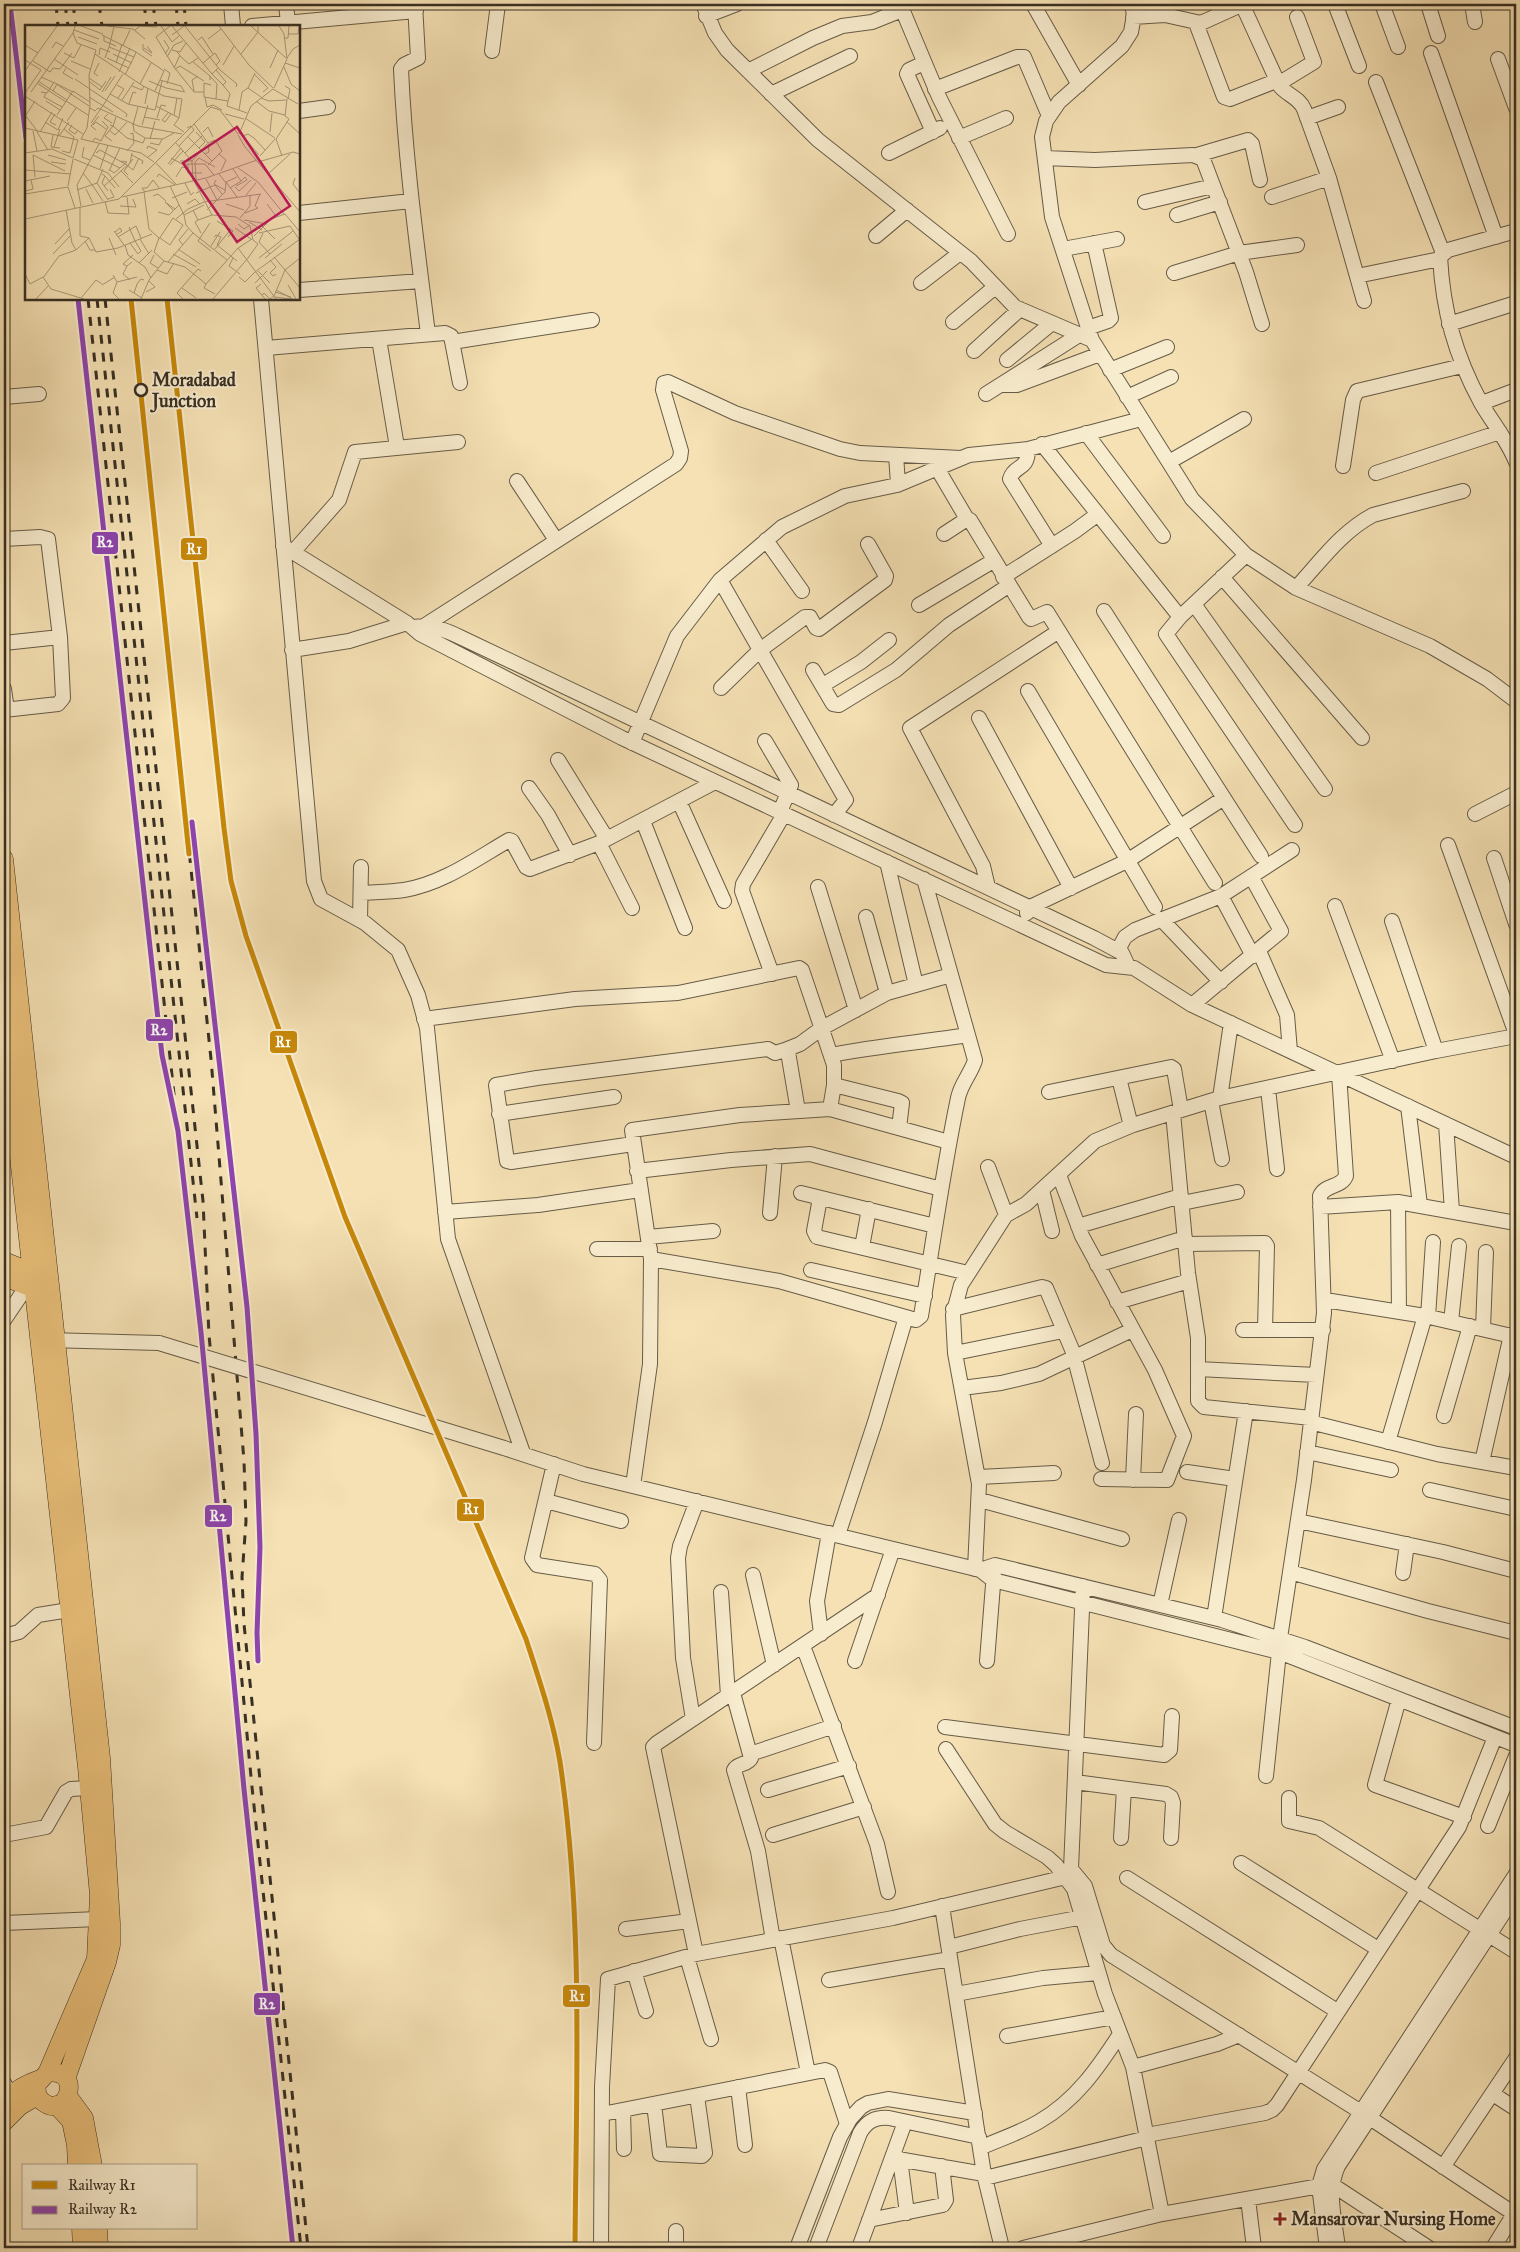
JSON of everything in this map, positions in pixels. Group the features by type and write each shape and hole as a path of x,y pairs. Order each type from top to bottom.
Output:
{"main road":[{"path":"4,859 7,921 28,1167 47,1340 101,1758 111,1923 111,1945 107,1962 64,2093 45,2104 42,2083 96,1958 99,1895 69,1610 47,1340 31,1282 28,1167 10,1129 4,974"},
{"path":"4,1262 31,1282"},
{"path":"4,1277 31,1282"},
{"path":"4,2122 42,2083 58,2073 76,2145 77,2164"},
{"path":"6,2093 23,2086 42,2083"},
{"path":"64,2093 84,2118 93,2164"},
{"path":"81,2230 82,2248"},
{"path":"98,2230 100,2248"}],"street":[{"path":"230,4 233,25"},
{"path":"286,4 288,23"},
{"path":"492,51 498,4"},
{"path":"737,4 704,10 727,50 825,146 960,253 1008,301 1020,309 1052,324 1086,334"},
{"path":"1034,4 1079,85"},
{"path":"1364,301 1329,178 1307,118 1299,100 1285,92 1277,82 1243,4 1206,22 1196,23 1170,16 1133,10 1130,32 1122,46 1059,102 1049,116 1042,137 1052,217 1063,249 1086,334 1192,499 1246,554 1296,588 1410,637 1486,679 1516,701"},
{"path":"1335,4 1359,66"},
{"path":"1382,4 1398,47"},
{"path":"1428,4 1438,36"},
{"path":"1472,4 1475,22"},
{"path":"748,71 813,38 842,26 872,22 901,7 935,89 1008,234"},
{"path":"264,25 416,8 418,58 404,65 401,69 403,119 411,201 428,334"},
{"path":"1196,23 1224,97 1230,99 1277,82 1314,62 1297,16"},
{"path":"1431,53 1496,237"},
{"path":"771,94 850,56"},
{"path":"935,89 1017,57 1024,57 1049,116"},
{"path":"1498,59 1516,108"},
{"path":"924,63 909,70 908,74 933,132"},
{"path":"1376,82 1442,256 1449,324 1462,366 1515,458"},
{"path":"300,111 328,107"},
{"path":"1307,118 1338,107"},
{"path":"959,138 1006,118"},
{"path":"889,153 951,122"},
{"path":"1045,158 1089,160 1196,155 1248,140 1252,144 1260,180"},
{"path":"1196,155 1203,159 1220,202 1262,324"},
{"path":"1272,197 1329,178"},
{"path":"1145,202 1213,186"},
{"path":"300,213 411,201"},
{"path":"1177,215 1220,202"},
{"path":"876,236 907,210"},
{"path":"1357,276 1442,256 1516,231"},
{"path":"1063,249 1116,239"},
{"path":"986,394 1108,321 1110,318 1094,243"},
{"path":"1174,272 1239,253 1297,245"},
{"path":"922,283 960,253"},
{"path":"300,290 422,281"},
{"path":"953,322 995,287"},
{"path":"261,300 288,549 292,650 314,881 321,899 360,920 398,950 418,995 427,1028 448,1239 523,1453"},
{"path":"1449,324 1516,303"},
{"path":"974,351 1020,309"},
{"path":"452,342 592,320"},
{"path":"1007,360 1052,324"},
{"path":"266,348 428,334 449,334 460,383"},
{"path":"379,339 397,447"},
{"path":"1110,370 1167,347"},
{"path":"1002,385 1017,385 1100,354"},
{"path":"1343,466 1356,391 1462,366"},
{"path":"1127,397 1171,377"},
{"path":"292,650 349,641 415,625 556,540 668,469 680,458 681,451 663,390 664,383 668,382 735,413 826,444 860,453 961,458"},
{"path":"1482,403 1516,390"},
{"path":"4,397 39,394"},
{"path":"632,742 677,636 720,580 782,527 845,496 898,484 969,455 1028,449 1141,419"},
{"path":"1169,462 1244,419"},
{"path":"1376,473 1500,432"},
{"path":"1086,433 1163,536"},
{"path":"288,549 339,500 355,452 458,442"},
{"path":"1042,444 1180,617"},
{"path":"1028,449 1028,459 1025,464 1011,475 1010,479 1052,546"},
{"path":"896,455 898,484"},
{"path":"937,468 1030,618 1046,611 1060,631 1215,883"},
{"path":"517,481 556,540"},
{"path":"1296,588 1356,525 1373,515 1463,491"},
{"path":"813,670 833,704 839,705 896,670 936,635 1052,546 1098,514"},
{"path":"944,534 967,519"},
{"path":"4,539 40,537 48,539 60,637 62,702 54,705 5,710 4,689"},
{"path":"766,540 802,591"},
{"path":"722,688 760,650 805,617 810,617 816,628 819,629 885,580 886,576 868,544"},
{"path":"288,549 415,625 435,627 462,638 1030,907 1116,949 1125,955 1128,966"},
{"path":"1246,554 1180,617 1167,631 1167,637 1296,825"},
{"path":"919,605 993,561"},
{"path":"1222,577 1362,738"},
{"path":"720,580 846,800 834,814"},
{"path":"1194,604 1324,789"},
{"path":"1104,611 1261,856"},
{"path":"415,625 420,634 632,742 1106,966 1116,968 1128,966 1143,972 1192,1005 1516,1157"},
{"path":"988,887 983,866 910,728 1060,631"},
{"path":"4,643 60,637"},
{"path":"822,685 861,662 889,640"},
{"path":"1028,691 1158,913 1221,982"},
{"path":"979,718 1071,888"},
{"path":"765,741 791,783 782,813 743,884 742,890 772,974"},
{"path":"558,760 603,841 632,908"},
{"path":"361,893 404,890 427,884 452,873 509,840 512,841 526,867 530,869 603,841 716,782"},
{"path":"529,788 548,815 570,855"},
{"path":"1475,814 1516,793"},
{"path":"1022,925 1030,907 1128,861 1224,798"},
{"path":"679,801 724,902"},
{"path":"643,821 685,928"},
{"path":"978,1569 980,1500 978,1477 955,1353 953,1328 954,1309 958,1292 968,1273 1006,1215 1023,1206 1095,1141 1130,1126 1215,1099 1516,1035 1448,845"},
{"path":"1116,949 1129,934 1158,913 1221,896 1252,878 1292,850"},
{"path":"1494,858 1516,924"},
{"path":"886,862 916,985"},
{"path":"360,920 362,867"},
{"path":"1192,1005 1281,931 1252,878"},
{"path":"649,1248 779,1281 916,1320 922,1316 924,1296 936,1264 935,1226 949,1142 961,1086 974,1062 924,880"},
{"path":"818,888 856,1010"},
{"path":"1221,896 1256,953 1287,1015 1290,1051"},
{"path":"1334,906 1393,1061"},
{"path":"866,917 887,993"},
{"path":"1392,921 1436,1051"},
{"path":"424,1019 575,999 678,993 801,969 831,1055 834,1084 830,1109"},
{"path":"633,1144 511,1162 506,1158 496,1084 768,1049 774,1053 800,1044 822,1028 887,993 951,975"},
{"path":"1222,1159 1215,1099 1231,1023"},
{"path":"831,1055 883,1045 968,1035"},
{"path":"785,1050 788,1052 798,1111"},
{"path":"1049,1092 1173,1067 1181,1200 1189,1281 1198,1338 1200,1404 1204,1407 1311,1420 1437,1454 1516,1468"},
{"path":"1266,1776 1280,1645 1323,1330 1321,1192 1342,1183 1346,1176 1339,1074"},
{"path":"1120,1078 1130,1126"},
{"path":"834,1084 902,1103 903,1108 899,1128"},
{"path":"1268,1089 1277,1169"},
{"path":"499,1114 614,1097"},
{"path":"1408,1106 1420,1205"},
{"path":"632,1486 650,1364 649,1248 633,1144 633,1129 740,1115 830,1109 949,1142"},
{"path":"1446,1124 1452,1211"},
{"path":"638,1171 810,1154 941,1189"},
{"path":"770,1213 775,1156"},
{"path":"988,1168 1006,1215"},
{"path":"1059,1175 1078,1226 1097,1265 1155,1370 1184,1436 1167,1480 1101,1479"},
{"path":"445,1212 538,1205 640,1190"},
{"path":"1042,1190 1052,1231"},
{"path":"1078,1226 1181,1200 1237,1192"},
{"path":"801,1193 935,1226"},
{"path":"820,1198 815,1235 817,1237 968,1273"},
{"path":"1320,1207 1398,1202 1516,1223"},
{"path":"1398,1202 1399,1312"},
{"path":"862,1247 869,1210"},
{"path":"597,1249 649,1248 713,1231"},
{"path":"1097,1265 1185,1241 1265,1243 1267,1246 1265,1330"},
{"path":"1388,1442 1426,1316 1433,1242"},
{"path":"1451,1322 1459,1246"},
{"path":"1444,1416 1477,1328 1486,1252"},
{"path":"811,1270 924,1296"},
{"path":"1117,1302 1189,1281"},
{"path":"4,1320 31,1282"},
{"path":"954,1309 1045,1287 1056,1307 1074,1358 1102,1463"},
{"path":"1324,1300 1426,1316 1514,1336 1482,1462"},
{"path":"821,1634 817,1600 834,1534 848,1505 906,1317"},
{"path":"962,1388 1026,1378 1074,1358 1132,1330"},
{"path":"1244,1330 1323,1330"},
{"path":"955,1353 1063,1331"},
{"path":"47,1340 159,1343 523,1453 583,1474 978,1569 992,1580 1280,1645 1516,1728"},
{"path":"1198,1369 1316,1375"},
{"path":"1214,1618 1246,1411"},
{"path":"1133,1480 1136,1414"},
{"path":"1307,1452 1391,1470"},
{"path":"554,1464 532,1558 533,1562 537,1565 595,1574 600,1580 594,1743"},
{"path":"1187,1472 1235,1479"},
{"path":"978,1477 1054,1473"},
{"path":"1430,1490 1516,1510"},
{"path":"980,1500 1122,1539"},
{"path":"546,1501 621,1521"},
{"path":"693,1719 683,1658 678,1558 680,1546 697,1501"},
{"path":"1160,1605 1179,1520"},
{"path":"1298,1521 1406,1544 1516,1571"},
{"path":"1403,1572 1406,1544"},
{"path":"855,1661 878,1595 898,1550"},
{"path":"978,1569 995,1565 1214,1618 1280,1645 1399,1699 1516,1745"},
{"path":"987,1661 992,1580 995,1565"},
{"path":"1290,1572 1428,1611 1516,1632"},
{"path":"753,1574 774,1665"},
{"path":"1083,1586 1071,1869 1085,1886 1106,1951 1365,2115 1515,2215 1492,2248"},
{"path":"720,1592 730,1694 751,1760 737,1766 734,1770 758,1851 808,2073"},
{"path":"711,2039 692,1956 689,1921 653,1752 657,1743 878,1595"},
{"path":"4,1636 19,1632 38,1615 69,1610"},
{"path":"803,1646 877,1844 888,1892"},
{"path":"1399,1699 1375,1785 1464,1817"},
{"path":"945,1728 1168,1754 1170,1750 1172,1716"},
{"path":"750,1754 834,1726"},
{"path":"896,2158 985,2176 1147,2136 1272,2110 1459,1828 1495,1737"},
{"path":"946,1749 995,1824 1047,1857 1066,1877 1074,1889 1098,1973 1133,2067 1162,2214"},
{"path":"1488,1826 1516,1756"},
{"path":"768,1790 849,1766"},
{"path":"1076,1782 1166,1794 1171,1798 1170,1838"},
{"path":"4,1835 46,1827 66,1792 88,1788"},
{"path":"1121,1838 1124,1789"},
{"path":"1290,1798 1289,1821 1318,1828 1516,1952"},
{"path":"773,1834 864,1807"},
{"path":"1241,1862 1378,1950"},
{"path":"1327,2248 1324,2168 1365,2115 1485,1931 1516,1874"},
{"path":"601,2248 602,2114 606,1983 608,1979 612,1976 692,1956 893,1918 1066,1877"},
{"path":"1127,1878 1338,2011"},
{"path":"1485,1931 1516,1894"},
{"path":"942,1906 985,2176 1002,2248"},
{"path":"829,1980 949,1953 1020,1929 1083,1917"},
{"path":"4,1924 98,1919"},
{"path":"626,1929 689,1921"},
{"path":"634,1971 646,2011"},
{"path":"956,1994 1043,1978 1098,1973"},
{"path":"1007,2036 1114,2016"},
{"path":"816,2248 863,2128 868,2122 880,2117 906,2122 978,2130 1040,2122 1060,2108 1089,2078 1120,2034"},
{"path":"1133,2067 1217,2044 1239,2035"},
{"path":"1443,2167 1516,2058"},
{"path":"602,2114 825,2070 830,2072 847,2124"},
{"path":"738,2087 745,2145"},
{"path":"1493,2094 1516,2109"},
{"path":"654,2104 660,2154 702,2156 705,2153 696,2096"},
{"path":"797,2248 840,2137 847,2124 861,2107 868,2103 888,2099 978,2130"},
{"path":"623,2110 624,2149"},
{"path":"859,2248 896,2158 906,2122"},
{"path":"896,2158 907,2213"},
{"path":"869,2220 946,2204 942,2166"},
{"path":"1325,2185 1338,2248"},
{"path":"1023,2248 1162,2214 1325,2185 1429,2248"},
{"path":"1248,2198 1254,2248"},
{"path":"676,2231 676,2248"}],"railway":[{"path":"10,4 25,130"},
{"path":"56,4 58,25"},
{"path":"65,4 68,25"},
{"path":"73,4 76,25"},
{"path":"99,4 102,25"},
{"path":"144,4 147,25"},
{"path":"153,4 156,25"},
{"path":"176,4 178,25"},
{"path":"184,4 186,25"},
{"path":"88,300 178,1131"},
{"path":"97,300 197,1218"},
{"path":"105,300 203,1201 209,1335 252,1787 301,2248"},
{"path":"131,300 211,1059 244,1461 246,1521 242,1577 244,1624 308,2248"},
{"path":"167,300 231,881 246,936 345,1217 526,1639 554,1731 568,1822 576,1944 575,2248"}],"rail line":[{"name":"R2","path":"10,4 25,130"},
{"name":"R2","path":"78,300 162,1055 178,1131 201,1332 244,1789 293,2248"},
{"name":"R1","path":"131,300 189,854"},
{"name":"R1","path":"167,300 231,881 246,936 345,1217 526,1639 554,1731 568,1822 576,1944 575,2248"},
{"name":"R2","path":"192,822 247,1307 256,1434 260,1547 258,1661"}],"place":[{"name":"Moradabad Junction","path":"141,390"},
{"name":"Mansarovar Nursing Home","path":"1280,2219"}]}
